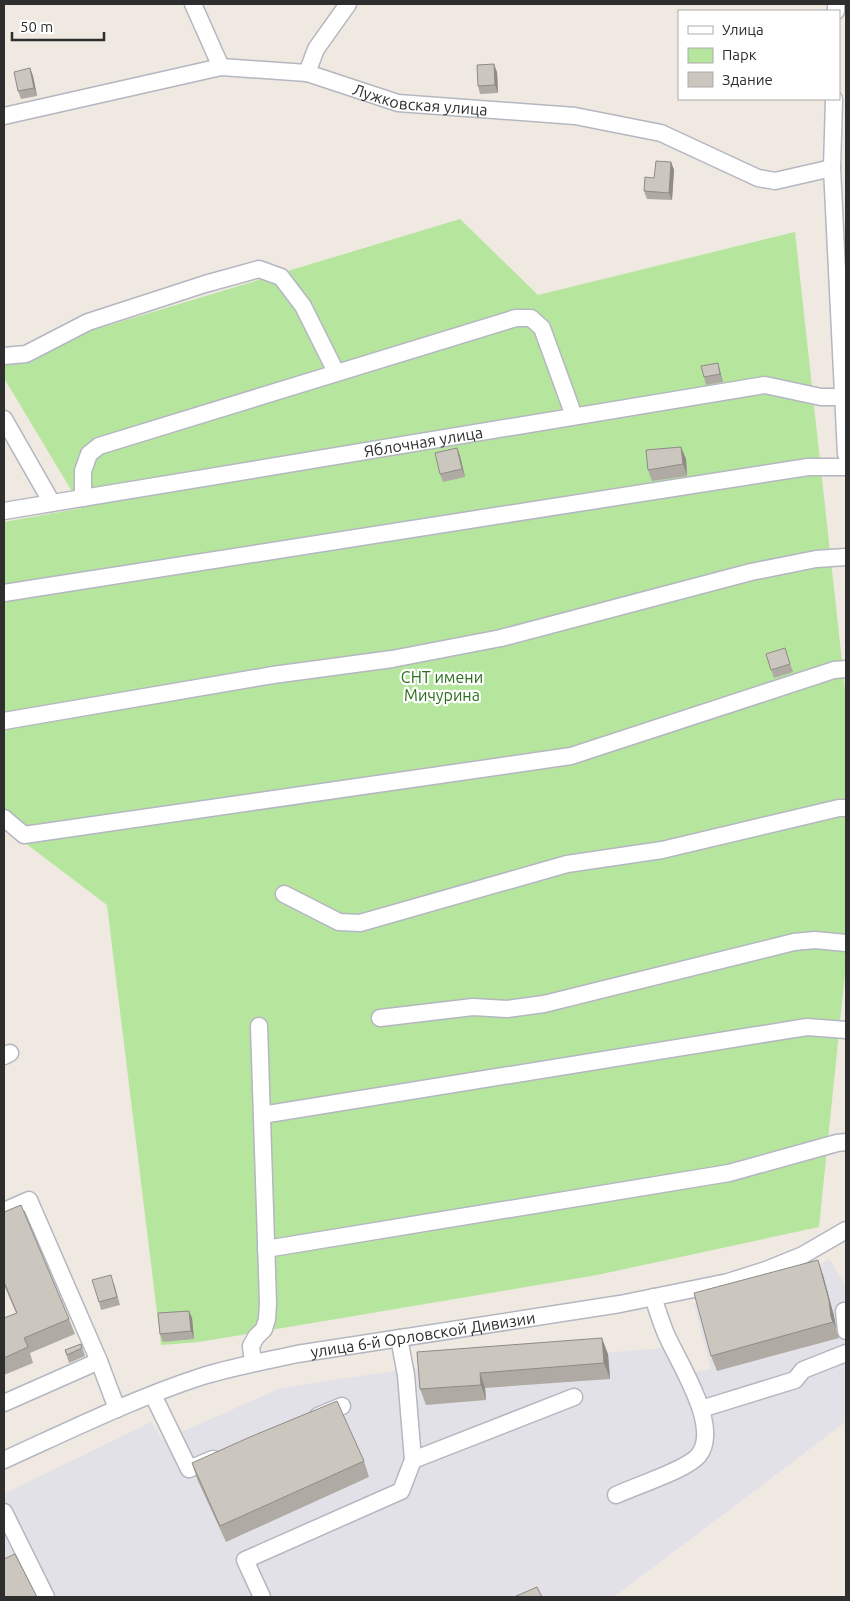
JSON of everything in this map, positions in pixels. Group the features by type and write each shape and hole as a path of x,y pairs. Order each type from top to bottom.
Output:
{"street":[{"path":"193,4 221,67"},
{"path":"307,73 316,49 348,4"},
{"name":"Лужковская улица","path":"4,116 221,67 307,73 398,103 575,116 662,133 758,178 776,181 832,168"},
{"path":"834,100 832,168 841,234 843,397 846,454"},
{"path":"4,356 26,354 88,322 205,284 259,269 282,278 303,306 336,372"},
{"path":"84,498 84,471 90,454 99,446 516,318 531,318 542,328 574,416"},
{"name":"Яблочная улица","path":"4,511 765,385 821,397 843,397"},
{"path":"4,419 52,503"},
{"path":"4,592 808,467 846,467"},
{"path":"4,721 273,675 410,656 501,638 751,572 816,559 846,558"},
{"path":"4,818 24,835 571,756 834,670 846,669"},
{"path":"284,894 339,922 360,922 567,864 662,850 839,808 846,808"},
{"path":"380,1018 473,1007 507,1009 544,1004 794,942 815,940 846,943"},
{"path":"253,1363 251,1346 264,1329 267,1319 260,1026"},
{"path":"262,1115 807,1027 846,1030"},
{"path":"266,1249 729,1173 846,1142"},
{"path":"4,1212 29,1200 118,1409"},
{"name":"улица 6-й Орловской Дивизии","path":"4,1460 118,1409 200,1377 297,1354 620,1304 728,1282 804,1255 846,1230"},
{"path":"616,1495 685,1465 699,1454 704,1441 705,1426 702,1409 665,1333 653,1297"},
{"path":"844,1311 846,1331"},
{"path":"262,1597 245,1560 401,1491 413,1460 406,1375 399,1338"},
{"path":"702,1409 795,1380 803,1370 846,1353"},
{"path":"4,1403 99,1361"},
{"path":"153,1395 189,1469 225,1454"},
{"path":"413,1460 574,1397"},
{"path":"306,1421 342,1406"},
{"path":"4,1512 46,1597"}],"shaded area":[{"path":"829,1259 846,1286 846,1420 614,1597 4,1597 4,1494 151,1422 163,1440 281,1388 394,1371 662,1348 678,1376 711,1369 694,1304 810,1270"}],"green space":[{"name":"СНТ имени Мичурина","path":"460,219 538,295 795,232 846,698 846,964 819,1227 597,1275 199,1342 161,1345 107,905 4,827 4,522 82,508 4,378 4,357"}],"building":[{"path":"494,64 495,85 478,86 477,65"},
{"path":"30,68 34,88 18,91 14,72"},
{"path":"656,161 671,162 669,193 644,191 645,177 654,178"},
{"path":"718,363 720,374 704,377 701,366"},
{"path":"681,447 683,464 648,470 646,450"},
{"path":"457,448 462,469 440,474 435,453"},
{"path":"785,648 790,664 771,670 766,654"},
{"path":"21,1205 69,1319 24,1338 28,1347 4,1358 4,1318 17,1313 4,1282 4,1212"},
{"path":"818,1260 833,1322 711,1356 694,1293"},
{"path":"111,1275 117,1297 99,1302 92,1280"},
{"path":"189,1311 191,1331 160,1334 158,1313"},
{"path":"602,1338 604,1363 480,1373 481,1385 420,1389 417,1352"},
{"path":"81,1344 82,1348 67,1355 65,1350"},
{"path":"337,1401 364,1461 220,1526 192,1463"},
{"path":"15,1554 37,1597 4,1597 4,1559"},
{"path":"537,1587 542,1597 514,1597"}]}
